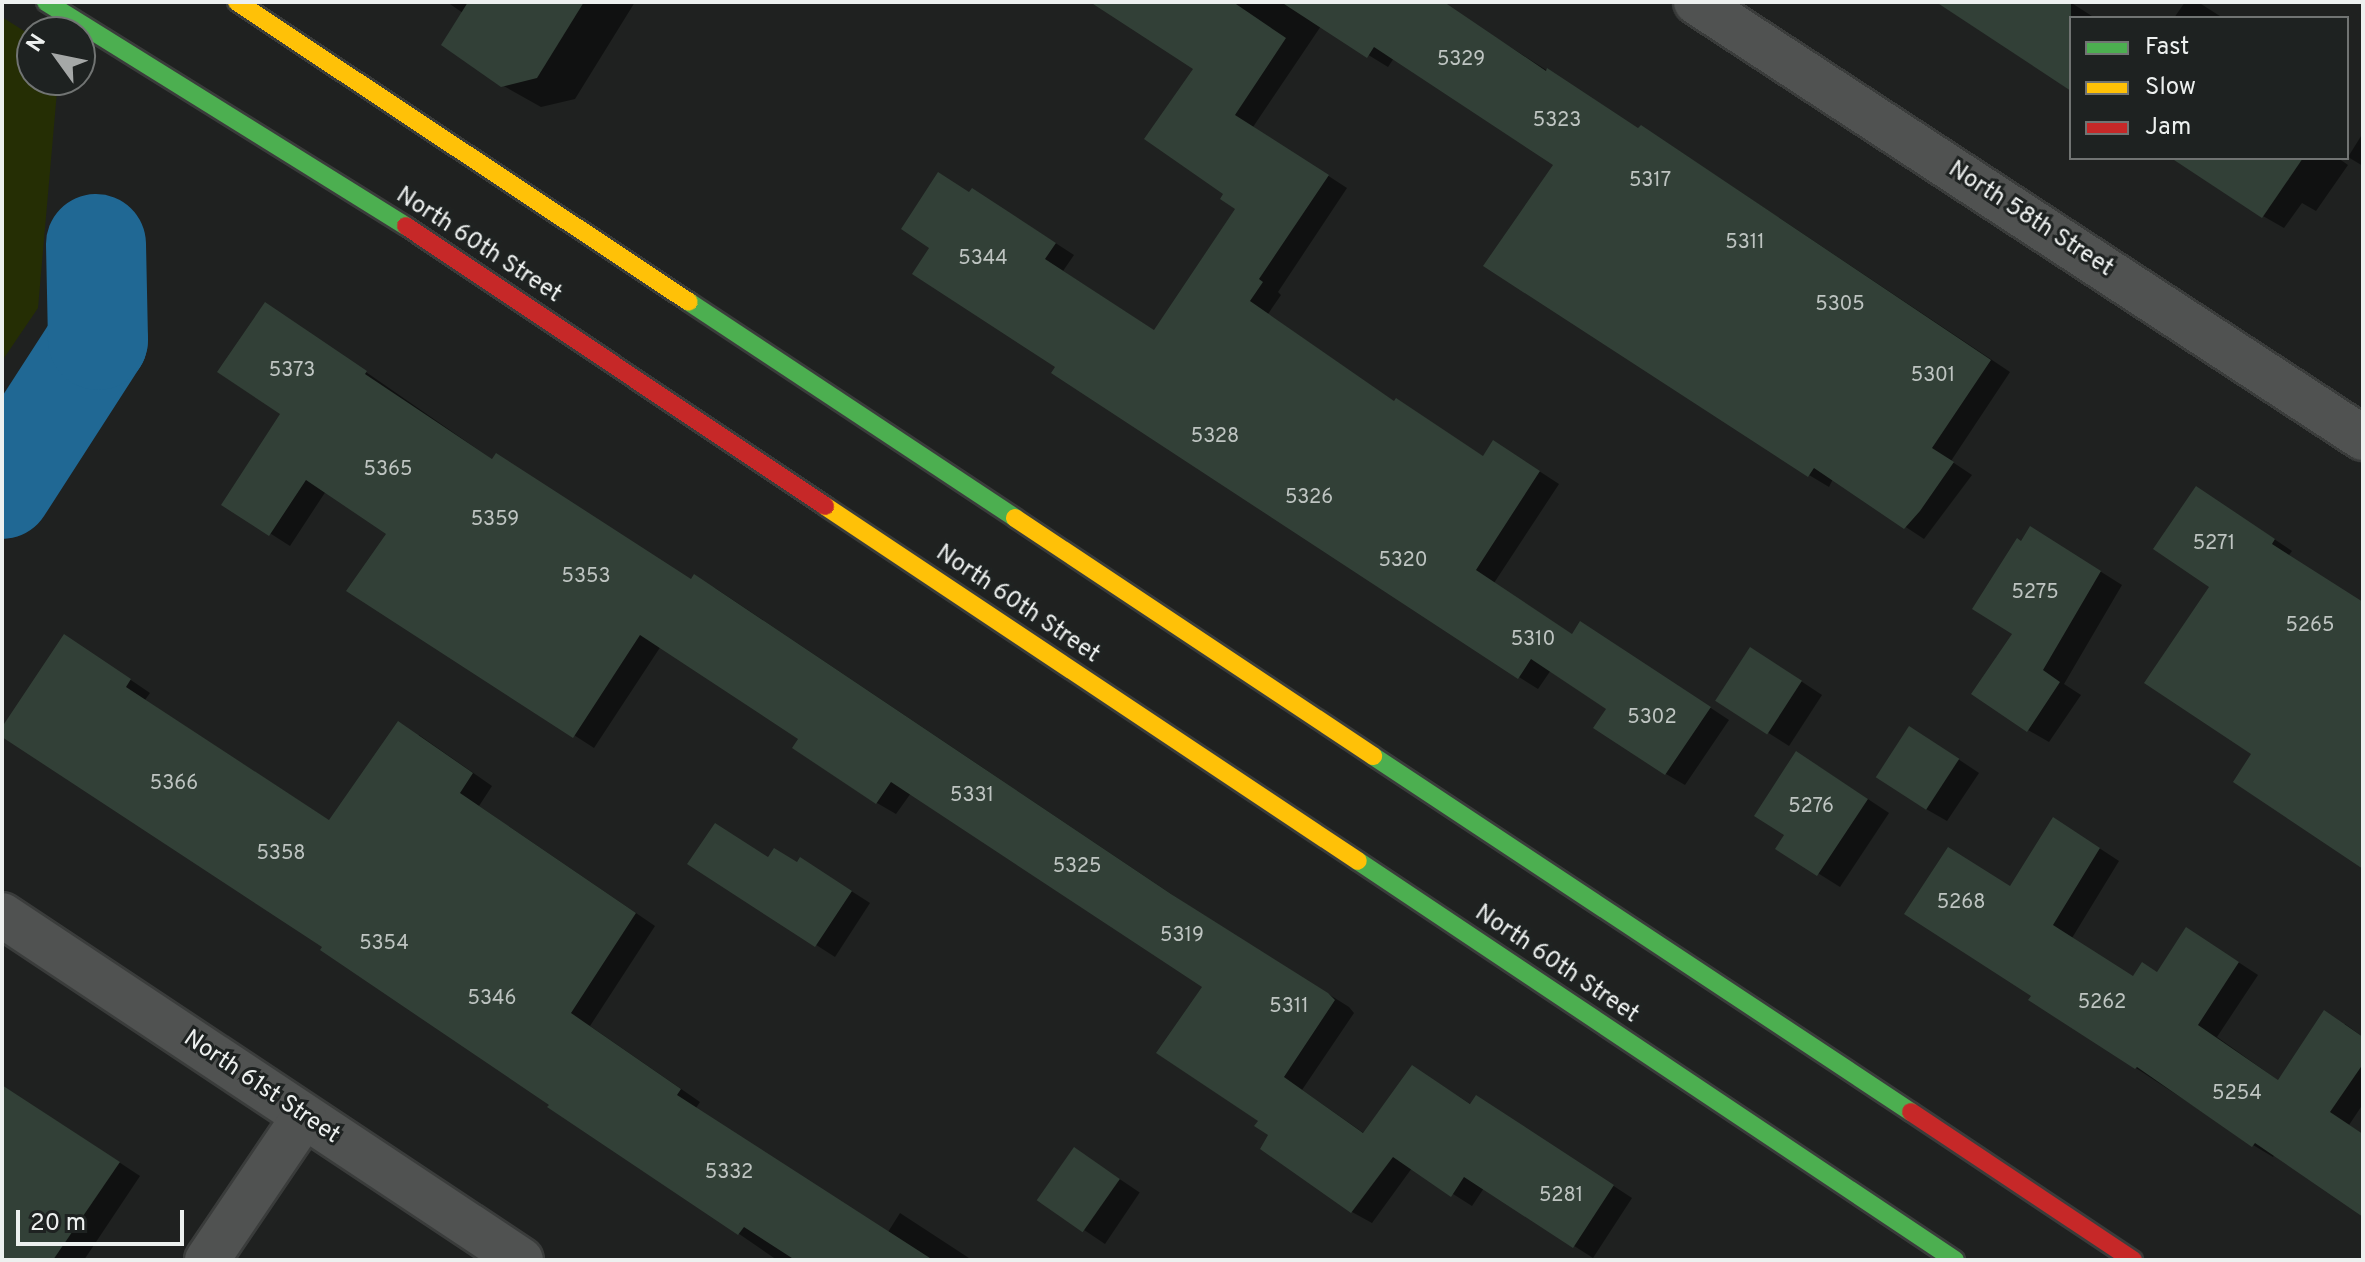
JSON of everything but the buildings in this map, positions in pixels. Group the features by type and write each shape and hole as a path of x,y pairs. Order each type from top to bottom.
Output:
{"main road":[{"name":"North 60th Street","path":"46,2 398,221 1955,1260"},
{"path":"237,2 2133,1260"}],"street":[{"name":"North 58th Street","path":"1696,2 2363,438"},
{"name":"North 61st Street","path":"2,915 521,1260"},
{"path":"207,1260 304,1117"}],"green space":[{"path":"2,17 16,26 16,96 57,96 38,308 2,361"}],"waterway":[{"path":"2,489 98,340 96,244"}],"traffic: fast":[{"path":"46,2 406,226"},
{"path":"689,302 1015,518"},
{"path":"1373,756 1911,1112"},
{"path":"1358,861 1955,1260"}],"traffic: slow":[{"path":"237,2 689,302"},
{"path":"825,506 1358,861"},
{"path":"1015,518 1373,756"}],"traffic: jam":[{"path":"406,226 825,506"},
{"path":"1911,1112 2133,1260"}]}
